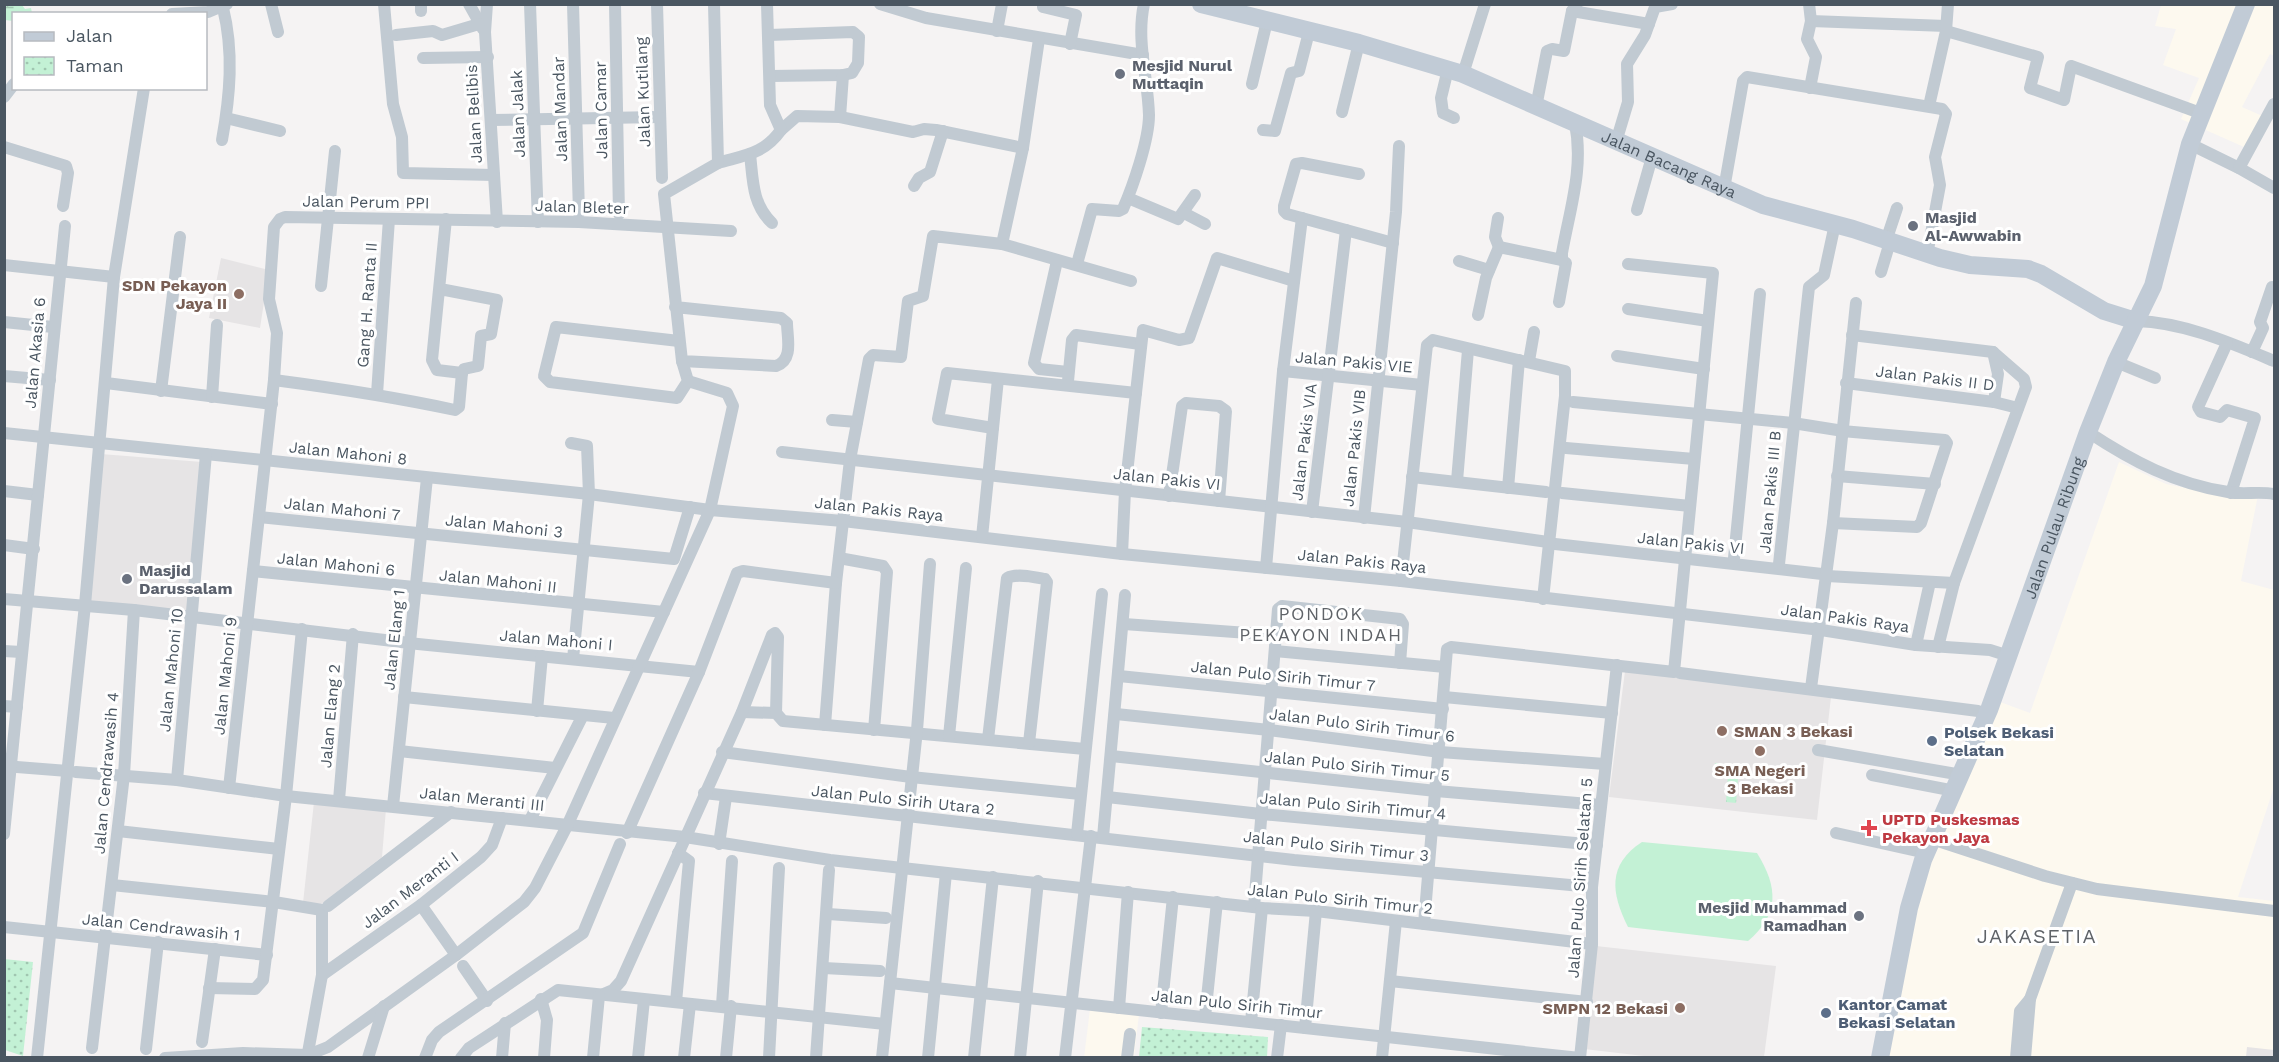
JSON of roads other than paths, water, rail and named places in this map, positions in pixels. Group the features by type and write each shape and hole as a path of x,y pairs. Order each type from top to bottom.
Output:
{"main road":[{"name":"Jalan Bacang Raya","path":"1201,4 1237,9 1267,21 1359,44 1455,72 1506,91 1536,107 1763,205 1835,224 1927,255 1970,265 2028,269 2041,274 2104,311 2136,321"},
{"name":"Jalan Pulau Ribung","path":"1880,1058 1911,900 1929,846 1958,783 2009,656 2088,432 2116,362 2162,260 2190,144 2246,4"}],"street":[{"path":"271,4 278,32"},
{"path":"384,4 393,104 401,130 403,173 494,176"},
{"path":"396,35 428,31 442,34 482,28 469,4"},
{"name":"Jalan Belibis","path":"487,4 482,28 488,57 497,222"},
{"name":"Jalan Jalak","path":"530,4 538,222"},
{"name":"Jalan Mandar","path":"573,4 579,213"},
{"name":"Jalan Camar","path":"615,4 619,214"},
{"name":"Jalan Kutilang","path":"657,4 659,117 664,194 675,307 682,361 688,381"},
{"path":"714,4 718,163"},
{"path":"767,4 770,105 781,130"},
{"path":"880,4 911,15 1143,56"},
{"path":"998,31 1002,4"},
{"path":"1044,4 1043,7 1076,15 1070,44"},
{"path":"1077,264 1092,209 1120,211 1128,198 1149,125 1140,22 1144,4"},
{"path":"1454,118 1443,113 1440,105 1485,4"},
{"path":"1616,141 1628,102 1627,64 1655,7 1672,4"},
{"path":"1809,4 1811,21 1807,39 1816,57 1810,88"},
{"path":"1929,106 1946,29 1948,4"},
{"path":"207,12 225,6 230,44 226,118 222,140"},
{"path":"1536,107 1547,51 1552,49 1564,51 1575,8 1648,24"},
{"path":"1251,84 1267,21"},
{"path":"1811,21 1946,29 2038,57 2030,88 2064,100 2071,66 2203,114"},
{"path":"1263,130 1275,131 1287,80 1291,73 1299,71 1309,32"},
{"path":"769,35 856,33 859,37 858,63 852,73 770,76"},
{"path":"1002,244 1023,148 1039,39"},
{"path":"1341,112 1359,44"},
{"path":"423,58 488,57"},
{"path":"840,117 843,75"},
{"path":"1725,189 1744,80 1750,76 1942,109 1946,114 1935,157 1940,185 1927,255"},
{"path":"37,1058 72,772 114,277 144,90"},
{"path":"2239,168 2270,127 2274,104"},
{"path":"665,184 718,163 768,147 781,130 797,116 840,117 913,132 924,129 943,131 1023,148"},
{"path":"490,120 659,117"},
{"path":"226,118 280,131"},
{"path":"1562,260 1579,168 1580,146 1575,123"},
{"path":"914,186 919,178 930,172 943,131"},
{"path":"2190,144 2239,168 2274,189"},
{"name":"Jalan Pakis VIB","path":"1364,518 1393,243 1399,146"},
{"path":"4,147 66,166 68,173 63,206"},
{"path":"321,286 334,152"},
{"path":"750,154 756,199 765,216 772,223"},
{"path":"1637,210 1652,157"},
{"path":"1359,174 1302,163 1296,164 1284,211 1393,243"},
{"path":"1128,198 1175,218 1184,213 1195,195"},
{"path":"1881,272 1897,208"},
{"path":"1184,213 1205,224"},
{"name":"Jalan Perum PPI","path":"272,404 278,333 269,299 274,227 280,219 285,217 446,219 497,222"},
{"path":"1266,568 1283,371 1302,218"},
{"path":"1478,315 1489,270 1499,247 1495,237 1498,218"},
{"name":"Gang H. Ranta II","path":"377,394 389,219"},
{"path":"446,219 433,364 437,370 462,373"},
{"name":"Jalan Bleter","path":"497,222 731,231"},
{"name":"Jalan Pakis III B","path":"1779,564 1809,287 1824,275 1835,224"},
{"name":"Jalan Akasia 6","path":"4,834 11,707 21,652 34,549 65,226"},
{"name":"Jalan Pakis VIA","path":"1312,512 1346,230"},
{"path":"825,725 836,583 850,460 870,357 901,357 908,300 923,296 933,236 1002,244 1131,281"},
{"path":"161,391 180,237"},
{"path":"1499,247 1562,260 1566,263 1559,302"},
{"path":"1122,554 1125,491 1140,344 1145,329 1179,340 1189,338 1217,258 1294,281"},
{"path":"1057,261 1034,363 1039,369 1068,372"},
{"path":"1459,261 1489,270"},
{"path":"1424,924 1447,649 1451,647 1674,672 1713,273 1628,264"},
{"path":"4,265 114,277"},
{"path":"2252,352 2262,329 2260,322 2272,287"},
{"path":"274,380 377,394 395,400 458,410 462,373 464,369 478,366 481,336 491,334 497,300 440,289"},
{"path":"1734,558 1760,294"},
{"path":"1811,688 1821,630 1825,575 1833,523 1840,430 1856,303"},
{"path":"675,307 772,315 786,321 788,356 783,363 776,366 682,361"},
{"path":"1628,309 1708,321"},
{"path":"2136,321 2159,322 2227,343 2274,361"},
{"path":"4,322 54,327"},
{"path":"212,397 217,325"},
{"path":"165,1058 243,1055 308,1056 334,1043 384,1006 459,961 528,898 567,825 710,510 733,406 727,393 688,381 677,398 550,382 544,376 543,371 556,327 680,340"},
{"path":"1508,488 1524,360 1534,332"},
{"path":"1067,387 1072,339 1076,335 1140,344"},
{"path":"1852,335 1993,352 2024,379 2026,387 1954,583 1938,647"},
{"path":"1401,581 1422,385 1428,342 1433,340 1565,371 1567,376 1552,543 1543,598"},
{"path":"2227,343 2198,407 2200,412 2222,417 2227,410 2255,418 2231,493"},
{"path":"1457,481 1468,350"},
{"path":"1993,352 1998,374 1994,402"},
{"path":"1617,356 1704,369"},
{"path":"2116,362 2155,378"},
{"name":"Jalan Pakis VIE","path":"1283,371 1422,385"},
{"path":"993,428 939,420 937,415 948,373 1136,393"},
{"path":"4,376 50,380"},
{"path":"982,537 998,379"},
{"path":"106,383 272,404"},
{"name":"Jalan Pakis II D","path":"1846,383 1994,402 2018,408"},
{"path":"1572,402 1945,440 1947,445 1935,484 1921,523 1914,529 1833,523"},
{"path":"1169,496 1181,406 1186,403 1219,406 1226,411 1219,501"},
{"name":"Jalan Mahoni 9","path":"229,788 272,404"},
{"path":"832,420 856,422"},
{"path":"2088,432 2157,472 2178,481 2231,493 2274,494"},
{"name":"Jalan Mahoni 8","path":"4,434 589,494"},
{"path":"571,443 582,443 588,448 589,494 573,659"},
{"path":"1566,448 1694,459"},
{"name":"Jalan Pakis VI","path":"782,452 1407,522 1686,560 1825,575 1954,583"},
{"name":"Jalan Mahoni 10","path":"177,780 206,454"},
{"path":"1837,476 1935,484"},
{"path":"1412,477 1546,492"},
{"name":"Jalan Elang 1","path":"393,806 427,478"},
{"path":"4,491 38,495"},
{"path":"1562,493 1690,506"},
{"name":"Jalan Pakis Raya","path":"589,494 710,510 843,521 1122,554 1401,581 1821,630 1916,645 1990,650 2009,656"},
{"name":"Jalan Mahoni 3","path":"421,535 674,560 690,507"},
{"name":"Jalan Mahoni 7","path":"259,517 421,535"},
{"path":"4,545 34,549"},
{"path":"839,558 883,566 887,572 874,730"},
{"path":"882,1058 917,733 930,564"},
{"path":"949,736 966,568"},
{"name":"Jalan Mahoni 6","path":"253,571 416,589"},
{"path":"425,1058 436,1034 584,933 699,672 739,572 836,583"},
{"path":"988,739 1007,578 1035,578 1045,579 1047,582 1029,743"},
{"path":"1916,645 1930,582"},
{"name":"Jalan Mahoni II","path":"416,589 664,612"},
{"path":"1077,834 1102,594"},
{"path":"1065,1058 1084,886 1107,797 1125,595"},
{"name":"Jalan Mahoni I","path":"4,599 193,616 247,624 699,672"},
{"path":"1251,1022 1258,907 1258,855 1278,609 1282,606 1400,619 1403,624 1400,663"},
{"name":"Jalan Cendrawasih 4","path":"93,1048 124,775 134,610"},
{"path":"1124,624 1276,634"},
{"path":"209,988 256,989 263,980 286,796 302,629"},
{"path":"599,996 613,990 621,981 742,711 772,635 776,633 778,637 776,713 783,721 1085,749"},
{"name":"Jalan Elang 2","path":"339,800 353,634"},
{"path":"4,651 21,652"},
{"path":"1275,651 1445,667"},
{"path":"537,711 542,656"},
{"name":"Jalan Pulo Sirih Selatan 5","path":"1580,1058 1592,944 1592,886 1617,665"},
{"path":"1680,673 1978,711"},
{"name":"Jalan Pulo Sirih Timur 7","path":"1119,676 1272,691 1612,713"},
{"path":"405,697 614,718"},
{"path":"742,711 776,713"},
{"name":"Jalan Pulo Sirih Timur 6","path":"1116,714 1269,730 1440,752 1605,764"},
{"path":"530,820 583,715"},
{"path":"1818,750 1958,783"},
{"path":"399,751 555,768"},
{"path":"722,752 911,777 1080,794"},
{"name":"Jalan Pulo Sirih Timur 5","path":"1111,756 1436,791 1601,805"},
{"name":"Jalan Meranti III","path":"8,766 177,780 286,796 530,820 567,825 624,839 685,837 719,844 902,868"},
{"path":"1872,775 1958,783"},
{"name":"Jalan Pulo Sirih Utara 2","path":"704,793 907,818 1077,834"},
{"path":"719,844 726,797"},
{"name":"Jalan Pulo Sirih Timur 4","path":"1107,797 1433,831 1597,845"},
{"path":"328,906 451,812"},
{"name":"Jalan Meranti I","path":"322,975 421,905 486,853 496,837 502,818"},
{"path":"118,831 279,849"},
{"path":"1836,833 1929,846 2073,884 2114,892 2274,911"},
{"name":"Jalan Pulo Sirih Timur 3","path":"1077,834 1258,855 1592,886"},
{"path":"676,1002 689,861 678,853"},
{"path":"726,1058 732,861"},
{"path":"769,1058 779,868"},
{"name":"Jalan Pulo Sirih Timur 2","path":"902,868 1084,886 1258,907 1316,911 1592,944"},
{"path":"816,1058 830,870"},
{"path":"928,1058 946,873"},
{"path":"974,1058 993,877"},
{"path":"1020,1058 1038,881"},
{"path":"2025,1058 2030,999 2073,884"},
{"path":"112,885 274,902 322,910 322,975 308,1056"},
{"path":"1119,1008 1128,892"},
{"path":"1161,1012 1173,897"},
{"path":"1205,1017 1217,902"},
{"path":"421,905 487,1001"},
{"path":"1305,1028 1316,911"},
{"path":"828,914 885,918"},
{"path":"1382,1058 1396,921"},
{"name":"Jalan Cendrawasih 1","path":"4,927 267,955"},
{"path":"146,1048 158,942"},
{"path":"202,1042 214,949"},
{"path":"824,968 880,971"},
{"path":"1390,981 1587,1002"},
{"name":"Jalan Pulo Sirih Timur","path":"890,983 1580,1058"},
{"path":"461,1058 469,1048 558,990 885,1024"},
{"path":"593,1058 599,996"},
{"path":"542,999 547,1020 544,1058"},
{"path":"2016,1058 2020,1011 2030,999"},
{"path":"638,1058 644,1000"},
{"path":"684,1058 690,1004"},
{"path":"368,1058 384,1006"},
{"path":"502,1058 505,1023"},
{"path":"1277,1058 1281,1025"},
{"path":"1127,1058 1130,1034"}],"place":[{"name":"Mesjid Nurul Muttaqin","path":"1120,74"},
{"name":"Masjid Al-Awwabin","path":"1913,226"},
{"name":"SDN Pekayon Jaya II","path":"239,294"},
{"name":"Masjid Darussalam","path":"127,579"},
{"name":"SMAN 3 Bekasi","path":"1722,731"},
{"name":"Polsek Bekasi Selatan","path":"1932,741"},
{"name":"SMA Negeri 3 Bekasi","path":"1760,751"},
{"name":"UPTD Puskesmas Pekayon Jaya","path":"1869,828"},
{"name":"Mesjid Muhammad Ramadhan","path":"1859,916"},
{"name":"SMPN 12 Bekasi","path":"1680,1008"},
{"name":"Kantor Camat Bekasi Selatan","path":"1826,1013"}],"district":[{"name":"PONDOK PEKAYON INDAH","path":"1321,623"},
{"name":"JAKASETIA","path":"2037,936"}]}
